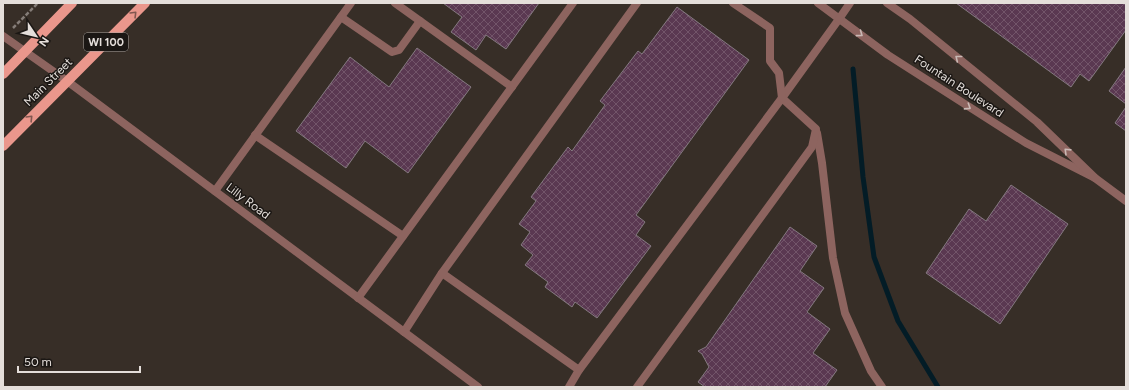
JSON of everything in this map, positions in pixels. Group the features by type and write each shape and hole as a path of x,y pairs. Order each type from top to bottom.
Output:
{"main road":[{"path":"3,74 72,3"},
{"name":"Main Street","path":"3,146 145,3"}],"street":[{"path":"215,191 351,3"},
{"path":"395,3 512,87"},
{"path":"358,298 573,3"},
{"path":"404,332 442,273 637,3"},
{"path":"733,3 770,28 770,61 779,73 782,98 816,128 822,163 833,258 845,312 871,371 882,387"},
{"name":"Fountain Boulevard","path":"818,3 888,54 1026,144 1095,178"},
{"path":"569,387 579,370 782,98 850,3"},
{"name":"Fountain Boulevard","path":"887,3 910,19 1038,122 1095,178 1126,201"},
{"path":"341,17 392,52 399,50 420,21"},
{"name":"Lilly Road","path":"3,36 67,81 478,387"},
{"path":"637,387 812,147 816,128"},
{"path":"255,135 403,236"},
{"path":"442,273 579,370"}],"path":[{"path":"18,22 38,3"}],"building":[{"path":"443,3 539,3 506,49 486,35 476,50 451,32 462,17"},
{"path":"956,3 1126,3 1126,30 1089,81 1080,74 1071,87"},
{"path":"677,7 749,60 636,215 645,222 636,235 651,246 597,318 575,302 572,307 545,287 548,282 525,265 533,255 521,245 530,232 519,224 536,201 531,197 568,147 572,151 605,105 600,101 638,51 642,54"},
{"path":"417,48 471,87 408,173 365,141 346,168 296,131 350,57 389,87"},
{"path":"1126,67 1126,104 1109,91"},
{"path":"1126,107 1126,131 1115,123"},
{"path":"1011,185 1068,224 1000,324 926,273 969,209 986,221"},
{"path":"790,227 817,246 800,271 824,288 807,312 830,329 813,353 837,370 825,387 705,387 698,382 709,367 702,354 698,351 706,347"}],"waterway":[{"path":"853,69 863,177 874,257 898,321 938,387"}]}
